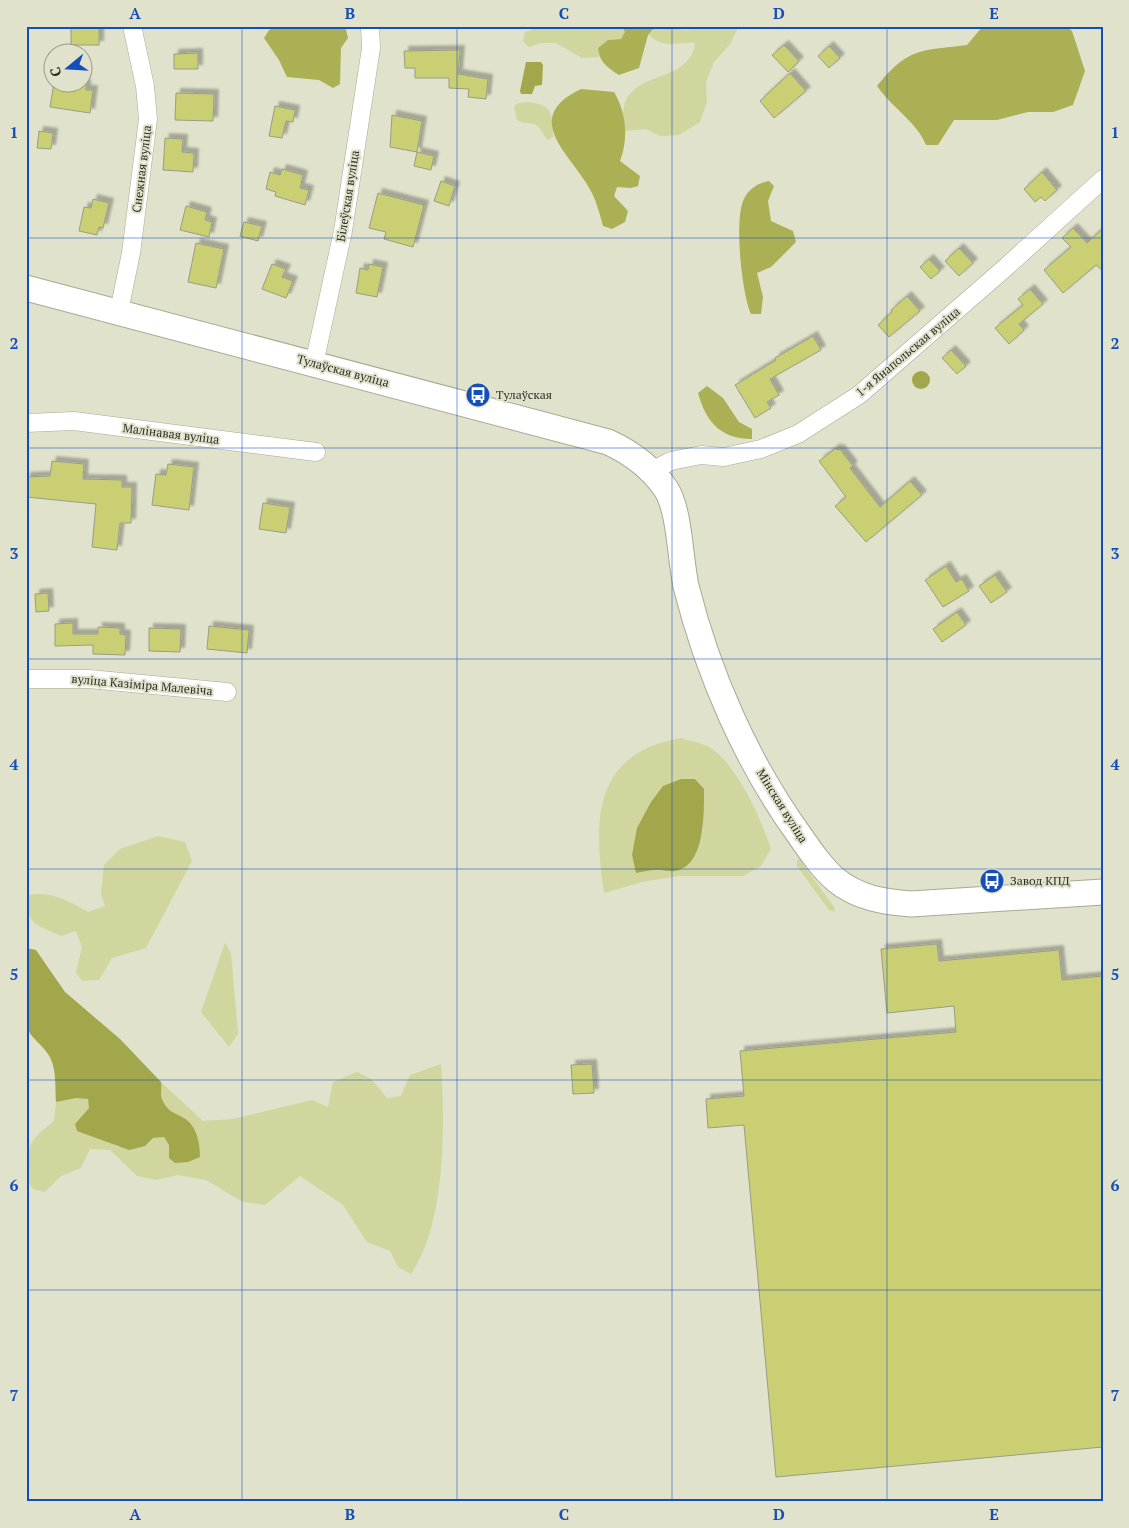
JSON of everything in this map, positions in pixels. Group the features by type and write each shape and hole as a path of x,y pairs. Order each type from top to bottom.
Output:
{"main road":[{"name":"Тулаўская вуліца","path":"26,288 119,311 608,442 631,453 652,471"},
{"name":"Мінская вуліца","path":"652,471 667,491 673,508 686,584 699,629 715,676 742,738 794,828 819,862 836,880 855,892 884,902 911,904 1103,892"}],"street":[{"name":"Снежная вуліца","path":"119,311 131,253 148,119 145,86 132,26"},
{"name":"Білеўская вуліца","path":"314,364 343,232 371,48 370,26"},
{"name":"1-я Янапольская вуліца","path":"652,471 671,461 701,455 724,457 761,449 798,434 859,395 991,281 1103,179"},
{"name":"Малінавая вуліца","path":"26,423 74,421 316,452"},
{"name":"вуліца Казіміра Малевіча","path":"26,679 89,679 227,692"}],"shaded area":[{"path":"279,26 345,26 348,38 341,48 340,84 333,88 319,80 287,77 279,60 264,38 269,30"},
{"path":"543,26 622,26 625,32 621,39 608,40 598,48 599,57 582,58 556,43 541,43 529,47 523,41 525,32"},
{"path":"622,26 656,26 648,35 639,68 619,75 602,61 598,48 608,40 621,39 625,32"},
{"path":"656,26 679,26 679,29 688,30 697,26 739,26 730,44 714,62 706,82 707,102 700,122 679,135 660,136 646,129 625,131 623,110 629,95 638,87 683,65 691,56 695,43 666,44 655,40 649,35"},
{"path":"983,26 1067,26 1072,31 1085,71 1073,105 1053,112 1028,112 997,120 954,120 938,145 926,145 917,129 877,86 888,73 907,57 926,50 967,45"},
{"path":"526,62 541,62 543,65 542,85 535,86 532,94 521,94 520,91"},
{"path":"581,89 614,92 624,117 625,125 625,143 620,161 640,176 638,186 631,188 617,187 614,196 628,211 625,222 612,229 603,226 592,193 564,152 556,138 552,125 554,113 563,101"},
{"path":"528,102 547,108 550,112 553,137 548,140 536,125 517,120 514,106 519,103"},
{"path":"769,181 774,186 768,201 771,221 793,231 796,242 771,267 757,273 763,297 761,314 751,314 740,255 741,206 745,197 753,188"},
{"path":"921,371 927,374 930,380 927,386 921,389 915,386 912,380 915,374"},
{"path":"707,386 723,398 739,422 752,429 752,439 732,436 723,432 710,420 698,393"},
{"path":"681,738 707,746 728,764 746,792 771,849 761,866 743,876 679,876 642,882 604,893 599,840 600,816 605,794 615,774 630,758 652,746","holes":["704,789 703,830 696,853 675,871 657,869"]},
{"path":"681,779 695,779 704,789 703,823 698,849 693,859 685,867 675,871 654,870 636,873 632,855 637,828 651,802 663,786"},
{"path":"158,836 185,842 192,861 146,948 112,958 99,980 82,981 76,972 82,947 76,931 61,936 35,923 28,913 26,896 42,894 58,897 88,912 105,906 101,894 104,865 120,849"},
{"path":"799,859 834,907 835,912 829,910 797,866 797,860"},
{"path":"225,943 231,953 238,1034 229,1047 201,1012"},
{"path":"26,948 36,950 65,992 120,1039 161,1082 162,1099 167,1108 188,1121 195,1130 200,1157 188,1162 175,1163 169,1158 169,1145 164,1137 153,1138 145,1146 129,1150 77,1131 75,1124 89,1108 88,1099 76,1098 56,1102 55,1077 51,1059 30,1033 26,1025"},
{"path":"441,1064 443,1115 441,1173 437,1201 423,1253 411,1274 398,1267 390,1251 367,1242 343,1205 300,1176 265,1205 243,1202 206,1180 178,1175 156,1180 137,1176 110,1150 90,1149 81,1168 61,1176 45,1192 33,1189 28,1179 27,1158 30,1145 54,1121 56,1102 76,1097 88,1099 89,1108 75,1124 77,1131 106,1140 117,1147 145,1146 153,1138 164,1137 169,1145 185,1119 168,1109 165,1105 161,1082 203,1121 233,1119 312,1100 328,1107 333,1082 357,1072 371,1079 387,1098 401,1096 410,1075"}],"building":[{"path":"71,26 99,26 99,45 92,45 92,42 71,42"},
{"path":"784,45 799,61 788,72 772,55"},
{"path":"829,46 840,58 829,68 818,56"},
{"path":"460,50 458,74 488,79 486,99 468,97 469,89 449,88 449,78 415,78 415,68 405,68 404,51"},
{"path":"198,53 198,69 174,69 174,54"},
{"path":"790,73 806,91 774,118 760,101"},
{"path":"93,90 90,113 50,107 52,92 92,92"},
{"path":"176,93 214,94 213,121 175,120"},
{"path":"275,106 295,110 293,122 286,121 282,138 269,136"},
{"path":"392,115 422,121 417,152 390,147"},
{"path":"39,131 53,133 51,149 37,148"},
{"path":"165,138 183,139 182,152 194,153 193,172 163,170"},
{"path":"417,152 434,156 431,170 414,166"},
{"path":"282,169 303,175 300,188 309,190 305,205 275,196 276,192 266,189 270,172 280,175"},
{"path":"1042,172 1057,190 1045,201 1041,197 1035,202 1024,189"},
{"path":"441,181 455,186 449,206 434,201"},
{"path":"378,193 424,205 413,247 384,239 386,232 369,228"},
{"path":"93,199 109,203 103,228 99,227 97,235 79,231 84,207 91,208"},
{"path":"186,206 207,212 205,220 212,222 209,237 180,230"},
{"path":"244,222 262,226 258,241 240,236"},
{"path":"1073,228 1087,243 1103,228 1103,271 1096,265 1063,293 1044,270 1071,247 1062,238"},
{"path":"196,243 224,249 216,288 188,282"},
{"path":"959,248 973,263 959,276 945,261"},
{"path":"929,259 940,271 931,279 920,267"},
{"path":"272,264 286,269 282,277 293,281 286,298 262,289"},
{"path":"369,264 383,267 377,297 356,293 360,268 368,270"},
{"path":"1030,289 1043,304 1019,324 1024,330 1009,344 995,328 1023,305 1018,299"},
{"path":"907,296 920,311 889,337 878,325"},
{"path":"813,336 821,350 770,379 779,395 767,402 771,408 755,418 735,385 776,360 775,358"},
{"path":"951,350 966,366 957,374 942,358"},
{"path":"836,448 837,450 840,449 853,466 850,468 880,507 910,481 922,495 866,542 835,506 846,497 819,461"},
{"path":"52,461 84,464 83,479 122,480 122,487 132,487 131,523 120,523 117,550 92,547 96,504 26,497 26,477 50,476"},
{"path":"168,464 194,467 189,510 152,505 156,474 166,475"},
{"path":"263,503 290,507 286,533 259,529"},
{"path":"946,566 956,582 962,579 969,591 943,607 925,580"},
{"path":"995,575 1007,592 991,603 979,586"},
{"path":"48,593 49,611 36,612 35,594"},
{"path":"957,612 966,625 942,642 933,629"},
{"path":"73,623 73,634 98,634 98,627 120,628 120,634 126,635 125,655 93,654 93,645 55,646 55,624"},
{"path":"209,626 249,630 247,653 207,649"},
{"path":"149,628 181,629 180,652 149,651"},
{"path":"937,944 939,961 1059,950 1062,980 1103,976 1103,1447 776,1477 744,1125 708,1128 706,1099 744,1096 740,1051 956,1032 954,1006 887,1013 881,949"},
{"path":"592,1064 594,1093 573,1094 571,1065"}],"place":[{"name":"Тулаўская","path":"478,395"},
{"name":"Завод КПД","path":"992,881"}]}
